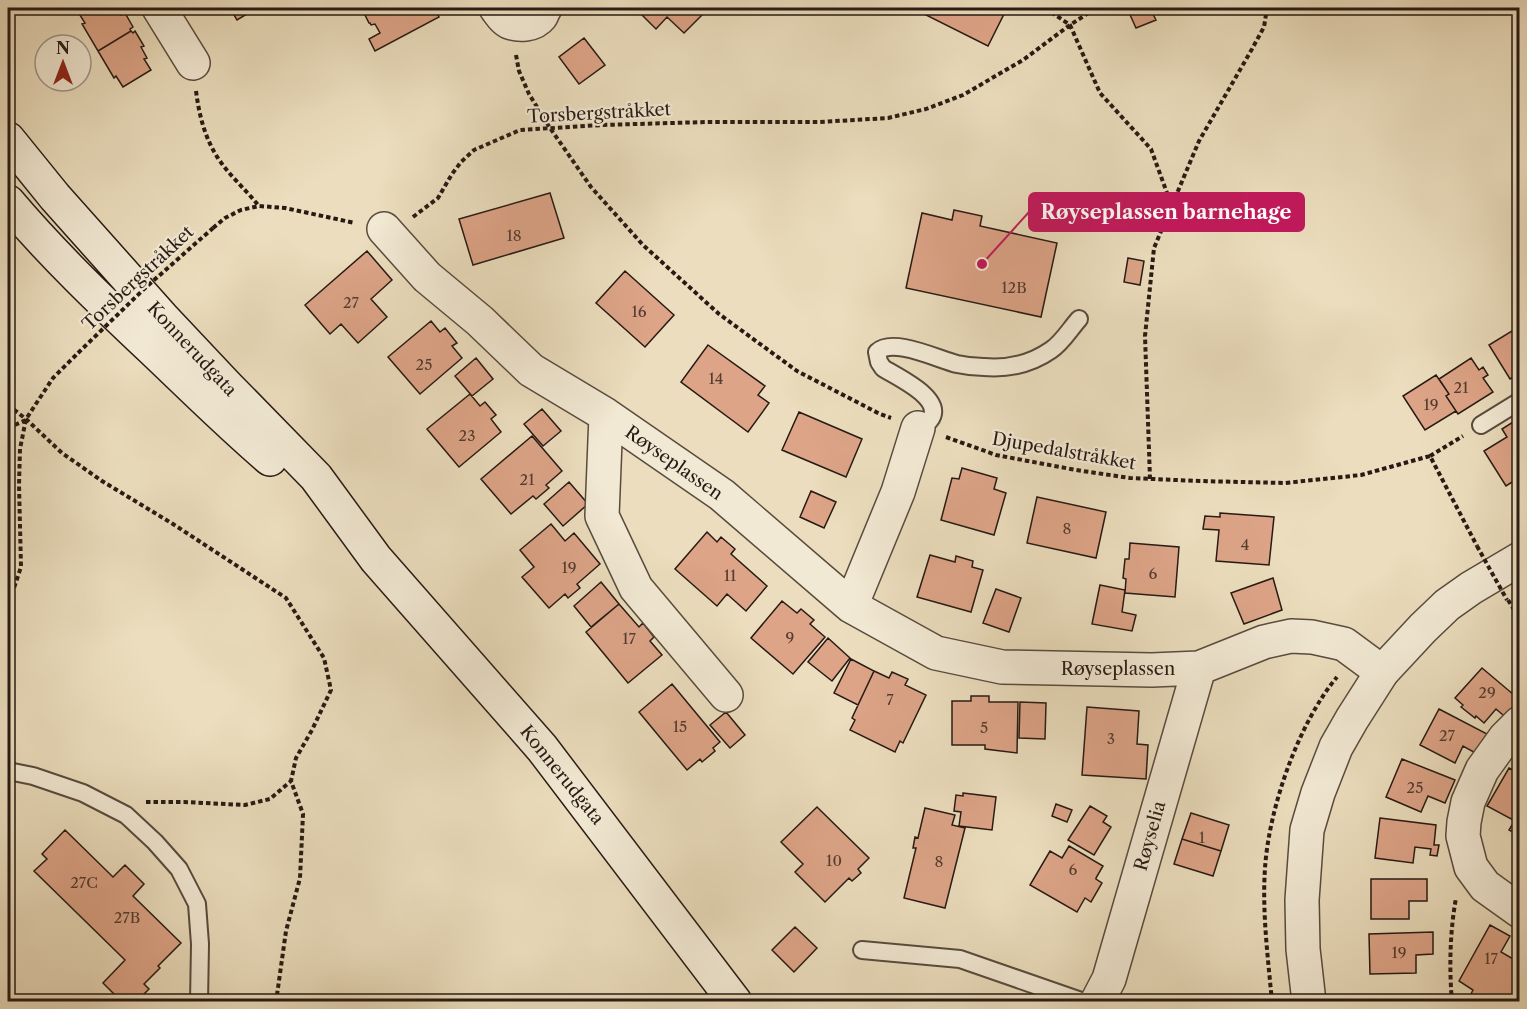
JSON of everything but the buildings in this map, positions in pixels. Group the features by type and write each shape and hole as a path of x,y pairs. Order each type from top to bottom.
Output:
{"street":[{"path":"159,8 193,63"},
{"name":"Konnerudgata","path":"8,139 55,197 162,317 316,477 376,559"},
{"name":"Konnerudgata","path":"8,202 102,302 225,418 308,492 376,559 542,748 735,1002"},
{"name":"Røyseplassen","path":"384,230 427,277 480,321 531,370 606,415 722,495 851,606 936,653 1002,667 1142,670 1199,668 1264,642 1291,636 1312,637 1344,644 1382,672"},
{"name":"Røyseplassen","path":"606,415 602,516 636,588 726,695"},
{"path":"851,606 898,492 918,428"},
{"path":"1309,1002 1302,900 1307,830 1318,793 1336,747 1382,672 1447,605 1520,559"},
{"name":"Røyselia","path":"1097,1002 1109,979 1199,668"},
{"path":"1520,723 1504,738 1482,770 1468,802 1463,836 1472,867 1485,886 1520,911"}],"lane":[{"path":"918,428 930,420 933,404 927,396 884,368 879,362 877,352 882,347 896,346 967,365 1016,366 1054,349 1079,319"},
{"path":"1481,425 1520,401"},
{"path":"8,771 33,776 83,793 126,815 179,869 197,904 200,944 199,1002"},
{"path":"862,950 960,959 1084,1002"}],"path":[{"path":"1045,8 1070,25 1100,93 1151,149 1172,206"},
{"name":"Torsbergstråkket","path":"8,601 21,567 20,449 27,419 53,378 144,289 225,218 241,210 260,206 285,208 384,230 410,218 438,198 461,162 474,150 520,130 695,122 820,122 888,118 926,109 963,95 1023,60 1096,8"},
{"path":"1150,479 1145,336 1154,248 1198,141 1264,27 1267,8"},
{"name":"Djupedalstråkket","path":"520,13 516,56 519,71 529,94 591,187 643,245 719,314 797,371 880,414 996,455 1076,470 1130,478 1285,483 1361,475 1431,456 1481,425"},
{"path":"193,63 198,107 206,135 217,157 260,206"},
{"path":"8,405 27,419 62,453 102,481 173,524 286,598 324,658 331,690 296,758 291,781 303,814 300,878 286,931 276,1002"},
{"path":"8,428 27,419"},
{"path":"1431,456 1477,546 1520,619"},
{"path":"126,815 137,802 245,805 270,799 291,781"},
{"path":"1452,1002 1452,918 1456,896 1472,867"}],"place":[{"name":"Røyseplassen barnehage","path":"982,264"}]}
